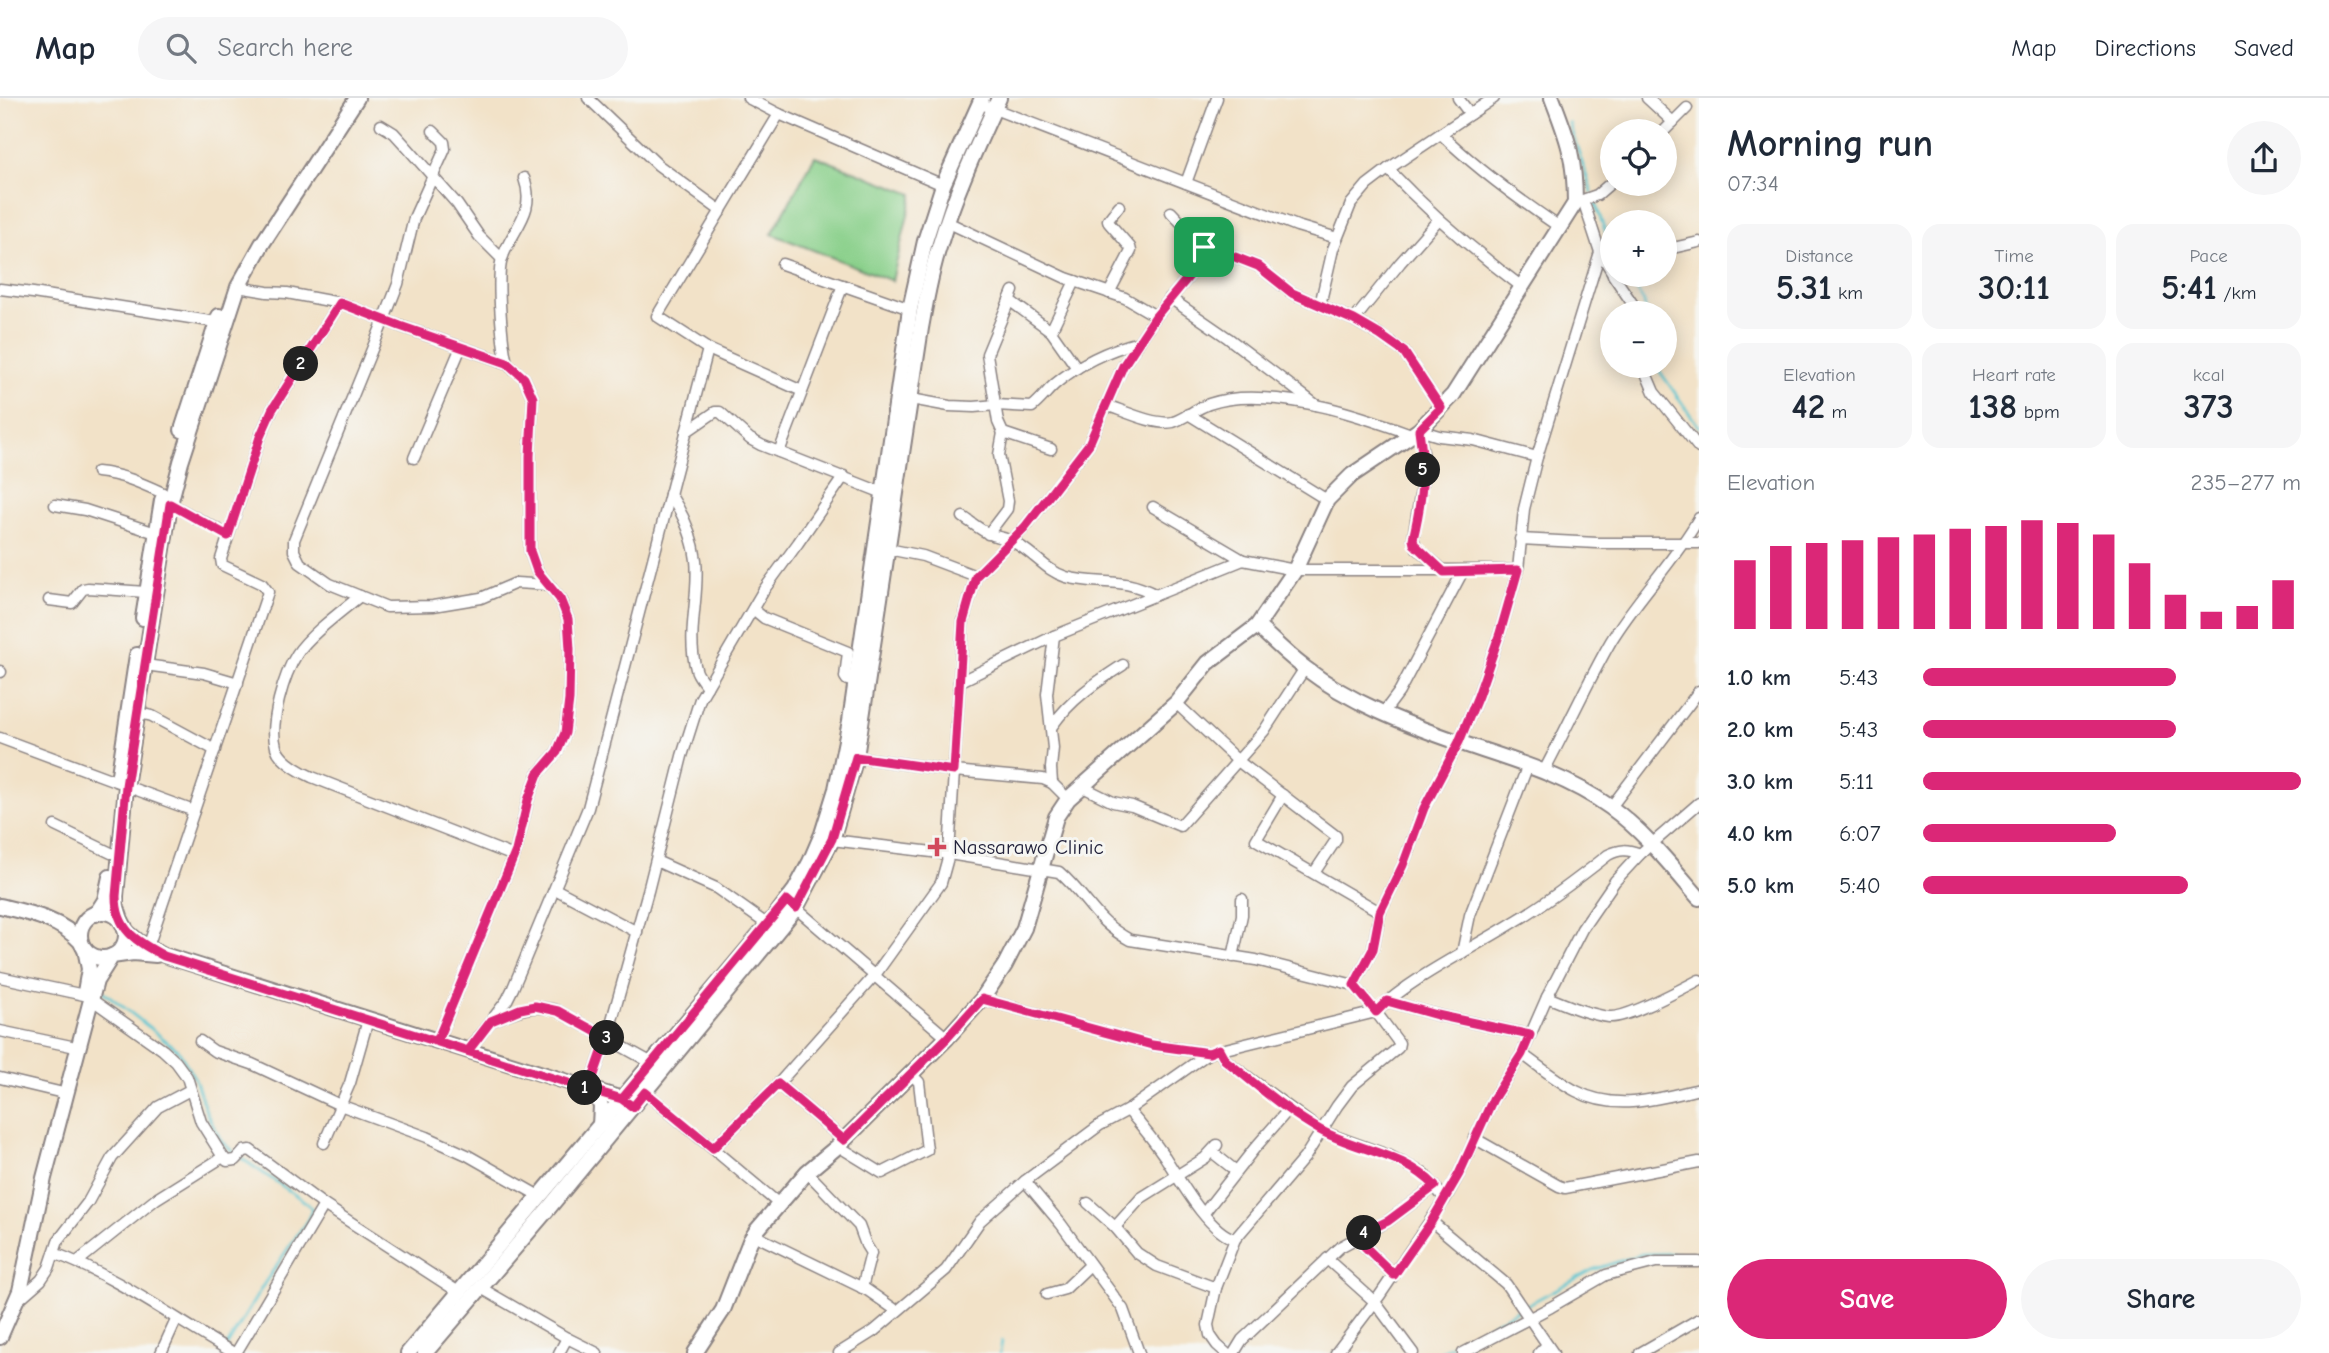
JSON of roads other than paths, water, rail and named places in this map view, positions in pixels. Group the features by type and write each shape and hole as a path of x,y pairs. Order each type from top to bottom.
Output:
{"main road":[{"path":"0,1337 17,1301 88,997 89,968 83,946 82,927 102,907 108,890 156,533 221,323 229,288 254,240 346,98"},
{"path":"221,323 262,244 357,98"},
{"path":"695,1353 723,1310 754,1235 807,1172 841,1143 947,1038 982,999 1005,965 1024,928 1056,817 1068,799 1176,703 1208,663 1257,626 1295,570 1327,500 1352,475 1415,432 1441,408 1464,379 1561,228 1586,199 1575,171 1571,147 1552,98"},
{"path":"425,1353 481,1288 627,1103 652,1063 768,925 791,904 810,862 830,811 844,754 910,309 925,241 943,186 981,101"},
{"path":"408,1353 600,1125 645,1092 791,904 832,839 856,757 929,284 958,191 997,104"},
{"path":"0,1322 13,1289 40,1163 71,1046 96,981 124,942 116,896 122,784 139,713 167,498"},
{"path":"1257,626 1305,668 1340,692 1459,742 1544,771 1611,807 1645,849 1699,898"},
{"path":"0,906 40,916 75,919 94,914 114,915 148,947 164,956"},
{"path":"40,916 67,929 98,957 133,953 164,956 627,1103"},
{"path":"591,1090 601,1106 600,1125"}],"street":[{"path":"588,98 658,164 721,211"},
{"path":"748,98 943,186"},
{"path":"1186,183 1217,98"},
{"path":"1458,98 1470,114"},
{"path":"1320,306 1337,238 1351,204 1367,185 1388,169 1494,98"},
{"path":"1647,98 1670,119"},
{"path":"981,101 997,104 1297,226 1337,238"},
{"path":"1676,119 1687,108"},
{"path":"779,114 657,316 708,349 802,391"},
{"path":"381,125 394,133 457,204 479,236 502,259"},
{"path":"433,131 444,142 444,149 414,218 398,284 294,540 294,551 300,563 330,584 387,607 433,606 481,598 516,583 549,585"},
{"path":"1441,134 1470,163 1561,228"},
{"path":"1388,169 1483,258 1522,286"},
{"path":"507,363 502,344 502,259 527,210 528,189 524,177"},
{"path":"1354,985 1373,949 1380,912 1403,865 1424,808 1459,742 1500,633 1518,570 1524,509 1537,457 1600,252 1586,199 1600,190"},
{"path":"1109,293 1131,251 1109,223 1108,219 1119,206"},
{"path":"1171,212 1204,247 1258,266 1292,293 1354,320 1404,352 1441,408"},
{"path":"1354,320 1439,219"},
{"path":"947,222 1075,281 1125,298 1156,316"},
{"path":"1677,247 1699,242"},
{"path":"713,1148 778,1084 875,975 941,883 949,854 963,622 976,576 1025,527 1089,444 1123,366 1156,316 1195,269 1204,247"},
{"path":"782,264 910,309"},
{"path":"1051,331 1075,281"},
{"path":"779,452 843,285"},
{"path":"238,287 340,303 507,363 524,378 533,398 530,551 537,571 560,599 568,619 569,700 565,733 557,752 538,774 528,800 514,856 437,1041"},
{"path":"0,289 221,323"},
{"path":"988,534 1007,509 1008,501 999,455 1003,433 998,422 987,354 1011,296 1051,331 1077,368"},
{"path":"1170,298 1317,405"},
{"path":"148,947 268,592 262,584 220,562 260,437 272,410 340,303"},
{"path":"911,399 949,406 1032,407 1054,384 1077,368 1098,356 1139,342"},
{"path":"414,458 461,347"},
{"path":"468,1051 513,988 588,808 708,349"},
{"path":"1646,378 1661,404 1699,448"},
{"path":"1106,405 1149,420 1172,422 1204,405 1237,398 1317,405 1415,432 1473,440 1537,457"},
{"path":"686,432 715,412 720,412 750,439 883,493"},
{"path":"1188,414 1327,500"},
{"path":"1415,432 1424,458 1413,539 1417,548 1444,572"},
{"path":"1003,433 1051,449"},
{"path":"97,472 131,479 228,536"},
{"path":"591,1090 637,932 694,714 763,591 844,476"},
{"path":"670,494 681,511 696,560 693,648 696,671 707,687"},
{"path":"55,505 85,510 156,533"},
{"path":"1153,507 1243,560 1295,570 1518,570"},
{"path":"963,517 988,534 1011,540 1034,555 1054,573 1084,581 1116,581 1139,585 1156,595"},
{"path":"1544,771 1611,641 1699,518"},
{"path":"1520,539 1597,543 1699,543"},
{"path":"888,549 923,556 976,576"},
{"path":"959,682 1054,636 1243,560"},
{"path":"1384,712 1399,692 1463,572"},
{"path":"49,600 72,603 83,589 88,588 146,592"},
{"path":"360,596 329,621 297,653 275,721 276,748 283,758 312,778 514,856"},
{"path":"753,609 764,618 848,652 845,677 855,682"},
{"path":"1052,783 1052,726 1047,694 1054,636"},
{"path":"145,665 204,673 237,683"},
{"path":"1052,726 1066,706 1090,686 1123,665"},
{"path":"1081,786 1113,802 1132,806 1180,826 1264,731 1305,668"},
{"path":"1611,807 1699,691"},
{"path":"1176,703 1238,761 1336,836 1314,873"},
{"path":"139,713 152,716 215,750"},
{"path":"0,738 194,811"},
{"path":"856,757 954,771 1043,779 1052,783 1068,799"},
{"path":"1462,953 1470,915 1528,765"},
{"path":"1283,795 1256,840 1380,912"},
{"path":"1336,1353 1375,1302 1445,1199 1493,1099 1522,1054 1547,997 1582,929 1615,881 1645,849 1699,803"},
{"path":"54,826 111,853"},
{"path":"832,839 1059,872 1073,884 1096,916 1113,932 1130,940 1256,960 1354,985 1376,1012 1399,1045 1352,1086 1305,1157 1235,1239 1216,1288 1208,1325 1210,1335 1226,1353"},
{"path":"982,999 1152,1045 1214,1051 1287,1035 1376,1012 1387,1001 1518,920 1608,855 1619,850 1645,849"},
{"path":"656,861 716,888 768,925"},
{"path":"555,889 637,932"},
{"path":"1233,957 1242,915 1242,899"},
{"path":"791,904 947,1038"},
{"path":"0,977 88,997 176,1062 187,1077 201,1122 227,1161 250,1150 324,1205 460,1293"},
{"path":"1547,997 1581,1011 1612,1017 1650,1005 1699,980"},
{"path":"1387,1001 1530,1035"},
{"path":"491,1021 520,1009 548,1007 652,1063"},
{"path":"324,1143 350,1083 368,1020"},
{"path":"0,1031 71,1046"},
{"path":"200,1041 214,1051 252,1064 340,1105 467,1155 541,1197"},
{"path":"1214,1051 1289,1109 1321,1130 1403,1162 1424,1174 1445,1199"},
{"path":"839,1353 874,1331 946,1270 980,1221 1025,1181 1100,1125 1128,1110 1214,1051"},
{"path":"1522,1054 1575,1091 1593,1099 1613,1103 1651,1101 1699,1089"},
{"path":"778,1084 841,1143 882,1173 927,1150 919,1082 911,1073"},
{"path":"0,1078 59,1092"},
{"path":"17,1301 41,1280 49,1268 58,1241 88,1202 112,1158 158,1107 190,1090"},
{"path":"645,1092 779,1204"},
{"path":"1204,1213 1289,1109"},
{"path":"1128,1110 1204,1213 1227,1236 1235,1239"},
{"path":"1474,1138 1564,1188 1699,1162"},
{"path":"1115,1227 1141,1198 1177,1177 1215,1148 1236,1171"},
{"path":"77,1262 156,1199 223,1157"},
{"path":"807,1172 859,1226 871,1253 862,1288"},
{"path":"1025,1181 1061,1224 1124,1309 1139,1353"},
{"path":"1234,1353 1242,1340 1327,1259 1355,1237 1388,1221 1435,1186"},
{"path":"1088,1203 1115,1227 1137,1253 1157,1266 1216,1288"},
{"path":"54,1253 77,1262 233,1352 324,1205"},
{"path":"1431,1222 1506,1284 1547,1350"},
{"path":"754,1235 862,1288 897,1311"},
{"path":"1355,1237 1394,1275"},
{"path":"1327,1259 1375,1302 1413,1353"},
{"path":"1463,1353 1606,1275 1656,1262 1699,1262"},
{"path":"1047,1294 1065,1289 1090,1265"},
{"path":"481,1288 597,1353"},
{"path":"1640,1353 1699,1319"},
{"path":"161,1353 176,1320"},
{"path":"559,1353 567,1338"}],"waterway":[{"path":"1569,123 1592,193"},
{"path":"1594,200 1600,217"},
{"path":"1634,287 1643,301"},
{"path":"1664,378 1699,427"},
{"path":"103,991 178,1050 195,1079 207,1114 222,1142 236,1154"},
{"path":"227,1346 312,1209 241,1158"},
{"path":"1437,1353 1592,1270 1642,1254 1699,1253"},
{"path":"1000,1353 1002,1341"}],"place":[{"name":"Nassarawo Clinic","path":"937,847"}]}
